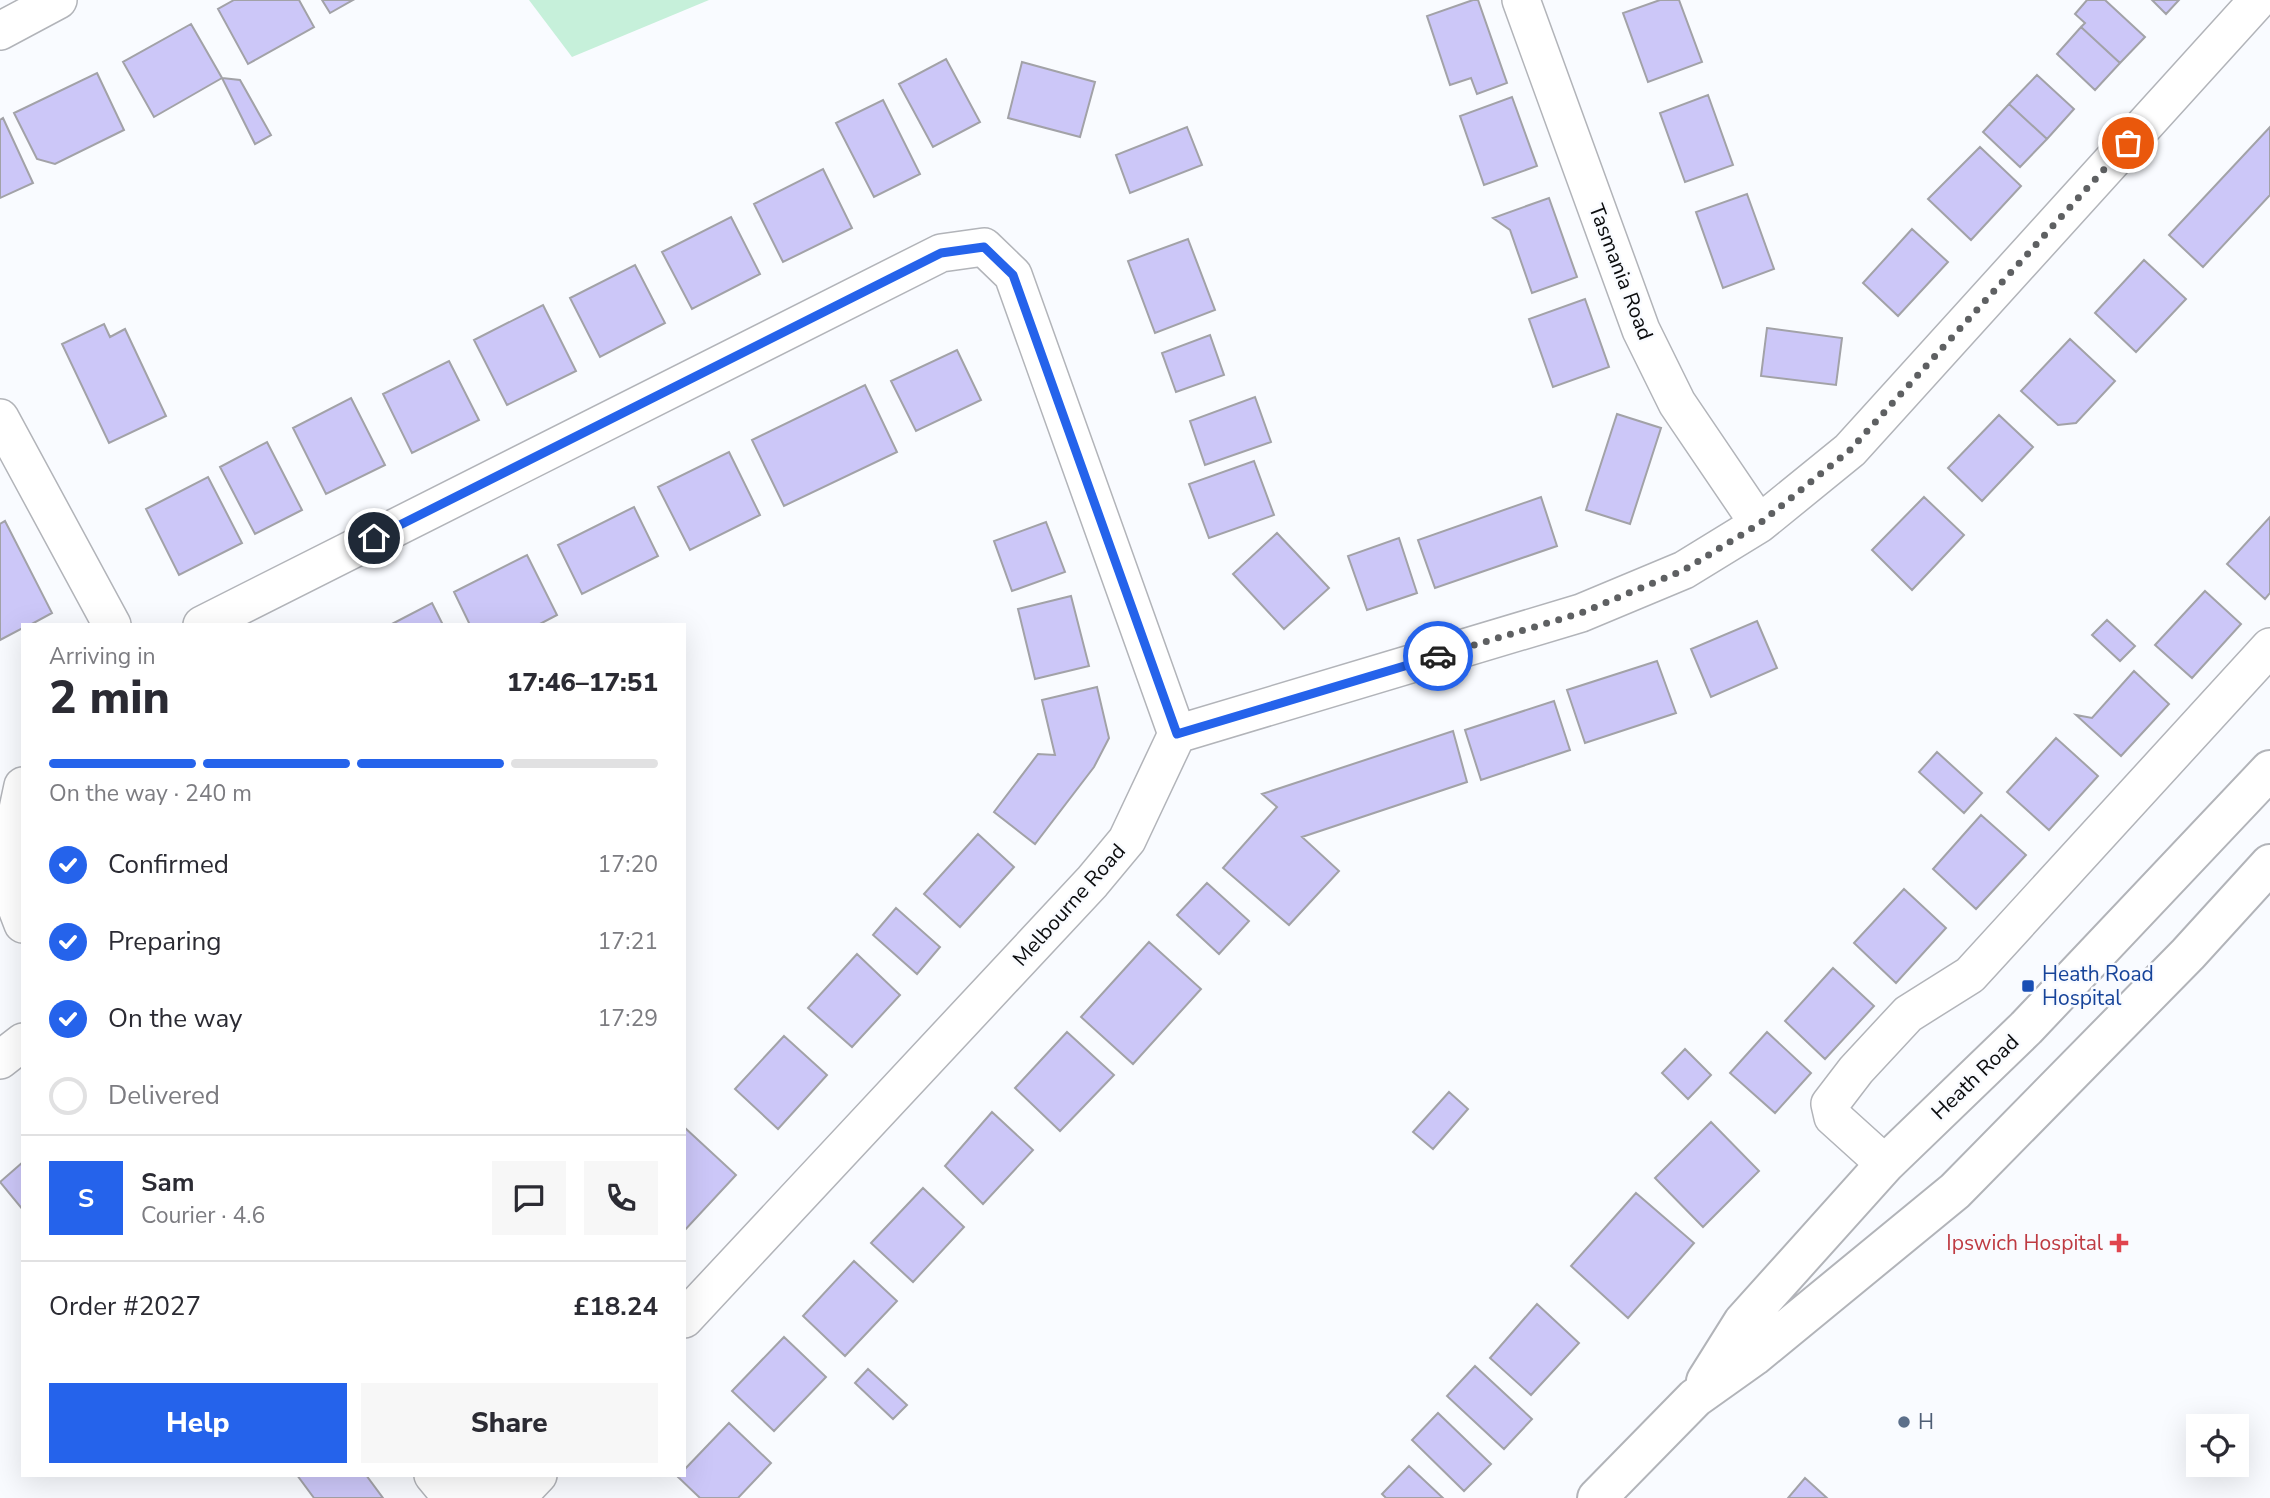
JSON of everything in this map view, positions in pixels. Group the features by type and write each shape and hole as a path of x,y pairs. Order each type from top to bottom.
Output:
{"main road":[{"name":"Heath Road","path":"1695,1398 1744,1322 1875,1156 2025,1028 2270,770"},
{"name":"Heath Road","path":"1597,1498 1695,1398 1754,1356 1955,1191 2188,954 2270,864"}],"street":[{"path":"0,31 58,0"},
{"name":"Tasmania Road","path":"1521,0 1641,330 1677,403 1759,524"},
{"path":"206,623 941,253 984,247 1013,275 1177,734 1581,613 1684,570 1759,524 1850,450 2258,0"},
{"path":"0,418 111,623"},
{"path":"1875,1156 1833,1117 1830,1104 1856,1070 1909,1014 1970,975 2270,647"},
{"name":"Melbourne Road","path":"686,1317 1092,882 1127,840 1177,734"},
{"path":"21,795 12,837 11,892 21,919"},
{"path":"0,1060 21,1044"},
{"path":"435,1477 454,1498 477,1486 504,1490 515,1498 536,1477"}],"green space":[{"path":"529,0 709,0 572,57"}],"building":[{"path":"234,0 299,0 314,27 248,64 218,9"},
{"path":"322,0 353,0 330,13"},
{"path":"1478,0 1507,83 1477,94 1471,78 1450,85 1427,16"},
{"path":"1660,0 1679,0 1702,62 1648,82 1623,13"},
{"path":"2087,0 2105,0 2145,37 2120,63 2081,27 2085,23 2075,14"},
{"path":"2152,0 2179,0 2166,14"},
{"path":"191,24 222,78 154,117 123,62"},
{"path":"2081,27 2120,63 2095,90 2057,54"},
{"path":"946,59 980,122 933,147 899,84"},
{"path":"1022,62 1095,82 1080,137 1008,118"},
{"path":"97,73 124,130 55,164 37,159 14,113"},
{"path":"2037,75 2074,109 2047,139 2009,104"},
{"path":"222,78 240,80 271,135 255,144"},
{"path":"1708,95 1733,165 1685,182 1660,113"},
{"path":"1512,97 1537,166 1484,185 1460,116"},
{"path":"883,100 920,174 874,197 836,123"},
{"path":"2009,104 2047,139 2020,167 1983,132"},
{"path":"3,118 33,183 0,198 0,120"},
{"path":"1187,127 1202,165 1130,193 1116,155"},
{"path":"2270,127 2270,195 2203,267 2169,235"},
{"path":"1980,147 2021,186 1971,240 1928,199"},
{"path":"823,169 852,228 783,262 754,204"},
{"path":"1747,194 1774,269 1723,288 1696,212"},
{"path":"1549,198 1577,277 1532,293 1510,230 1493,218"},
{"path":"731,217 760,274 692,309 662,252"},
{"path":"1912,229 1948,262 1898,316 1863,283"},
{"path":"1188,239 1215,310 1155,333 1128,261"},
{"path":"2144,260 2186,299 2136,352 2095,313"},
{"path":"635,265 665,323 600,357 570,298"},
{"path":"1585,299 1609,367 1553,387 1529,319"},
{"path":"543,305 576,371 507,405 474,340"},
{"path":"104,324 110,337 125,329 166,416 109,443 62,344"},
{"path":"1767,328 1842,338 1836,385 1761,376"},
{"path":"1210,335 1224,375 1176,392 1162,353"},
{"path":"2070,339 2115,381 2076,423 2058,425 2021,391"},
{"path":"957,350 981,400 916,431 891,381"},
{"path":"449,361 479,420 412,453 383,394"},
{"path":"865,385 897,452 784,506 752,440"},
{"path":"1255,397 1271,442 1205,465 1190,421"},
{"path":"351,398 385,465 326,494 293,428"},
{"path":"1617,414 1661,428 1630,524 1586,510"},
{"path":"1999,415 2033,447 1982,501 1948,468"},
{"path":"267,442 302,510 255,534 220,467"},
{"path":"729,452 760,515 690,550 658,487"},
{"path":"1254,461 1274,515 1209,538 1189,484"},
{"path":"208,477 242,543 179,575 146,509"},
{"path":"1541,497 1557,546 1435,588 1418,540"},
{"path":"1924,497 1964,535 1912,590 1872,550"},
{"path":"634,507 658,556 582,594 558,545"},
{"path":"2270,517 2270,593 2265,599 2227,564"},
{"path":"5,521 52,613 34,623 21,623 21,629 0,640 0,524"},
{"path":"1046,522 1065,572 1012,591 994,541"},
{"path":"1277,533 1329,588 1284,629 1233,574"},
{"path":"1399,538 1417,593 1367,610 1348,556"},
{"path":"527,555 557,615 542,623 469,623 454,592"},
{"path":"2205,591 2241,624 2192,678 2155,645"},
{"path":"1071,596 1089,666 1035,679 1018,609"},
{"path":"432,603 442,623 394,623"},
{"path":"2107,620 2135,646 2120,661 2092,635"},
{"path":"1757,621 1777,668 1711,697 1691,649"},
{"path":"1657,661 1676,713 1585,743 1567,690"},
{"path":"2134,671 2169,704 2121,756 2076,715 2092,718"},
{"path":"1097,687 1109,738 1094,767 1035,844 994,812 1038,754 1055,755 1042,700"},
{"path":"1554,701 1570,750 1481,780 1465,730"},
{"path":"1453,731 1467,782 1302,837 1339,871 1289,925 1223,868 1277,807 1262,794"},
{"path":"2056,738 2098,776 2049,830 2007,792"},
{"path":"1937,752 1982,793 1964,813 1919,772"},
{"path":"1981,815 2026,855 1976,909 1933,869"},
{"path":"978,834 1014,867 960,927 924,894"},
{"path":"1207,883 1249,921 1219,954 1177,915"},
{"path":"1904,889 1946,928 1896,983 1854,943"},
{"path":"896,908 940,947 917,974 873,935"},
{"path":"1149,942 1201,989 1133,1064 1081,1017"},
{"path":"857,954 900,995 852,1047 808,1008"},
{"path":"1833,968 1874,1006 1825,1059 1785,1021"},
{"path":"1067,1032 1114,1075 1060,1131 1015,1088"},
{"path":"1767,1032 1811,1073 1775,1113 1730,1073"},
{"path":"784,1036 827,1075 778,1129 735,1089"},
{"path":"1685,1049 1711,1075 1688,1099 1662,1073"},
{"path":"1449,1092 1468,1109 1433,1149 1413,1132"},
{"path":"992,1112 1033,1150 983,1204 945,1166"},
{"path":"1711,1122 1759,1171 1703,1227 1655,1178"},
{"path":"686,1129 736,1175 686,1229"},
{"path":"21,1164 21,1208 0,1182"},
{"path":"923,1188 964,1227 913,1282 871,1243"},
{"path":"1636,1193 1694,1243 1628,1318 1571,1266"},
{"path":"854,1261 897,1301 845,1356 803,1316"},
{"path":"1537,1304 1579,1343 1531,1395 1490,1358"},
{"path":"784,1337 826,1377 774,1431 732,1391"},
{"path":"1475,1366 1532,1419 1504,1449 1447,1396"},
{"path":"868,1369 907,1405 893,1419 855,1383"},
{"path":"1438,1413 1491,1464 1464,1491 1412,1440"},
{"path":"729,1423 771,1463 738,1498 700,1498 678,1477 686,1477 686,1468"},
{"path":"1409,1466 1443,1498 1386,1498 1382,1494"},
{"path":"298,1477 367,1477 383,1498 314,1498"},
{"path":"1805,1478 1827,1498 1788,1498"}],"way so far":[{"path":"1438,656 1581,613 1684,570 1759,524 1850,450 2128,143"}],"place":[{"name":"Heath Road Hospital","path":"2028,986"},
{"name":"Ipswich Hospital","path":"2119,1243"},
{"name":"H","path":"1904,1422"}],"route":[{"path":"374,538 941,253 984,247 1013,275 1177,734 1438,656"}]}
